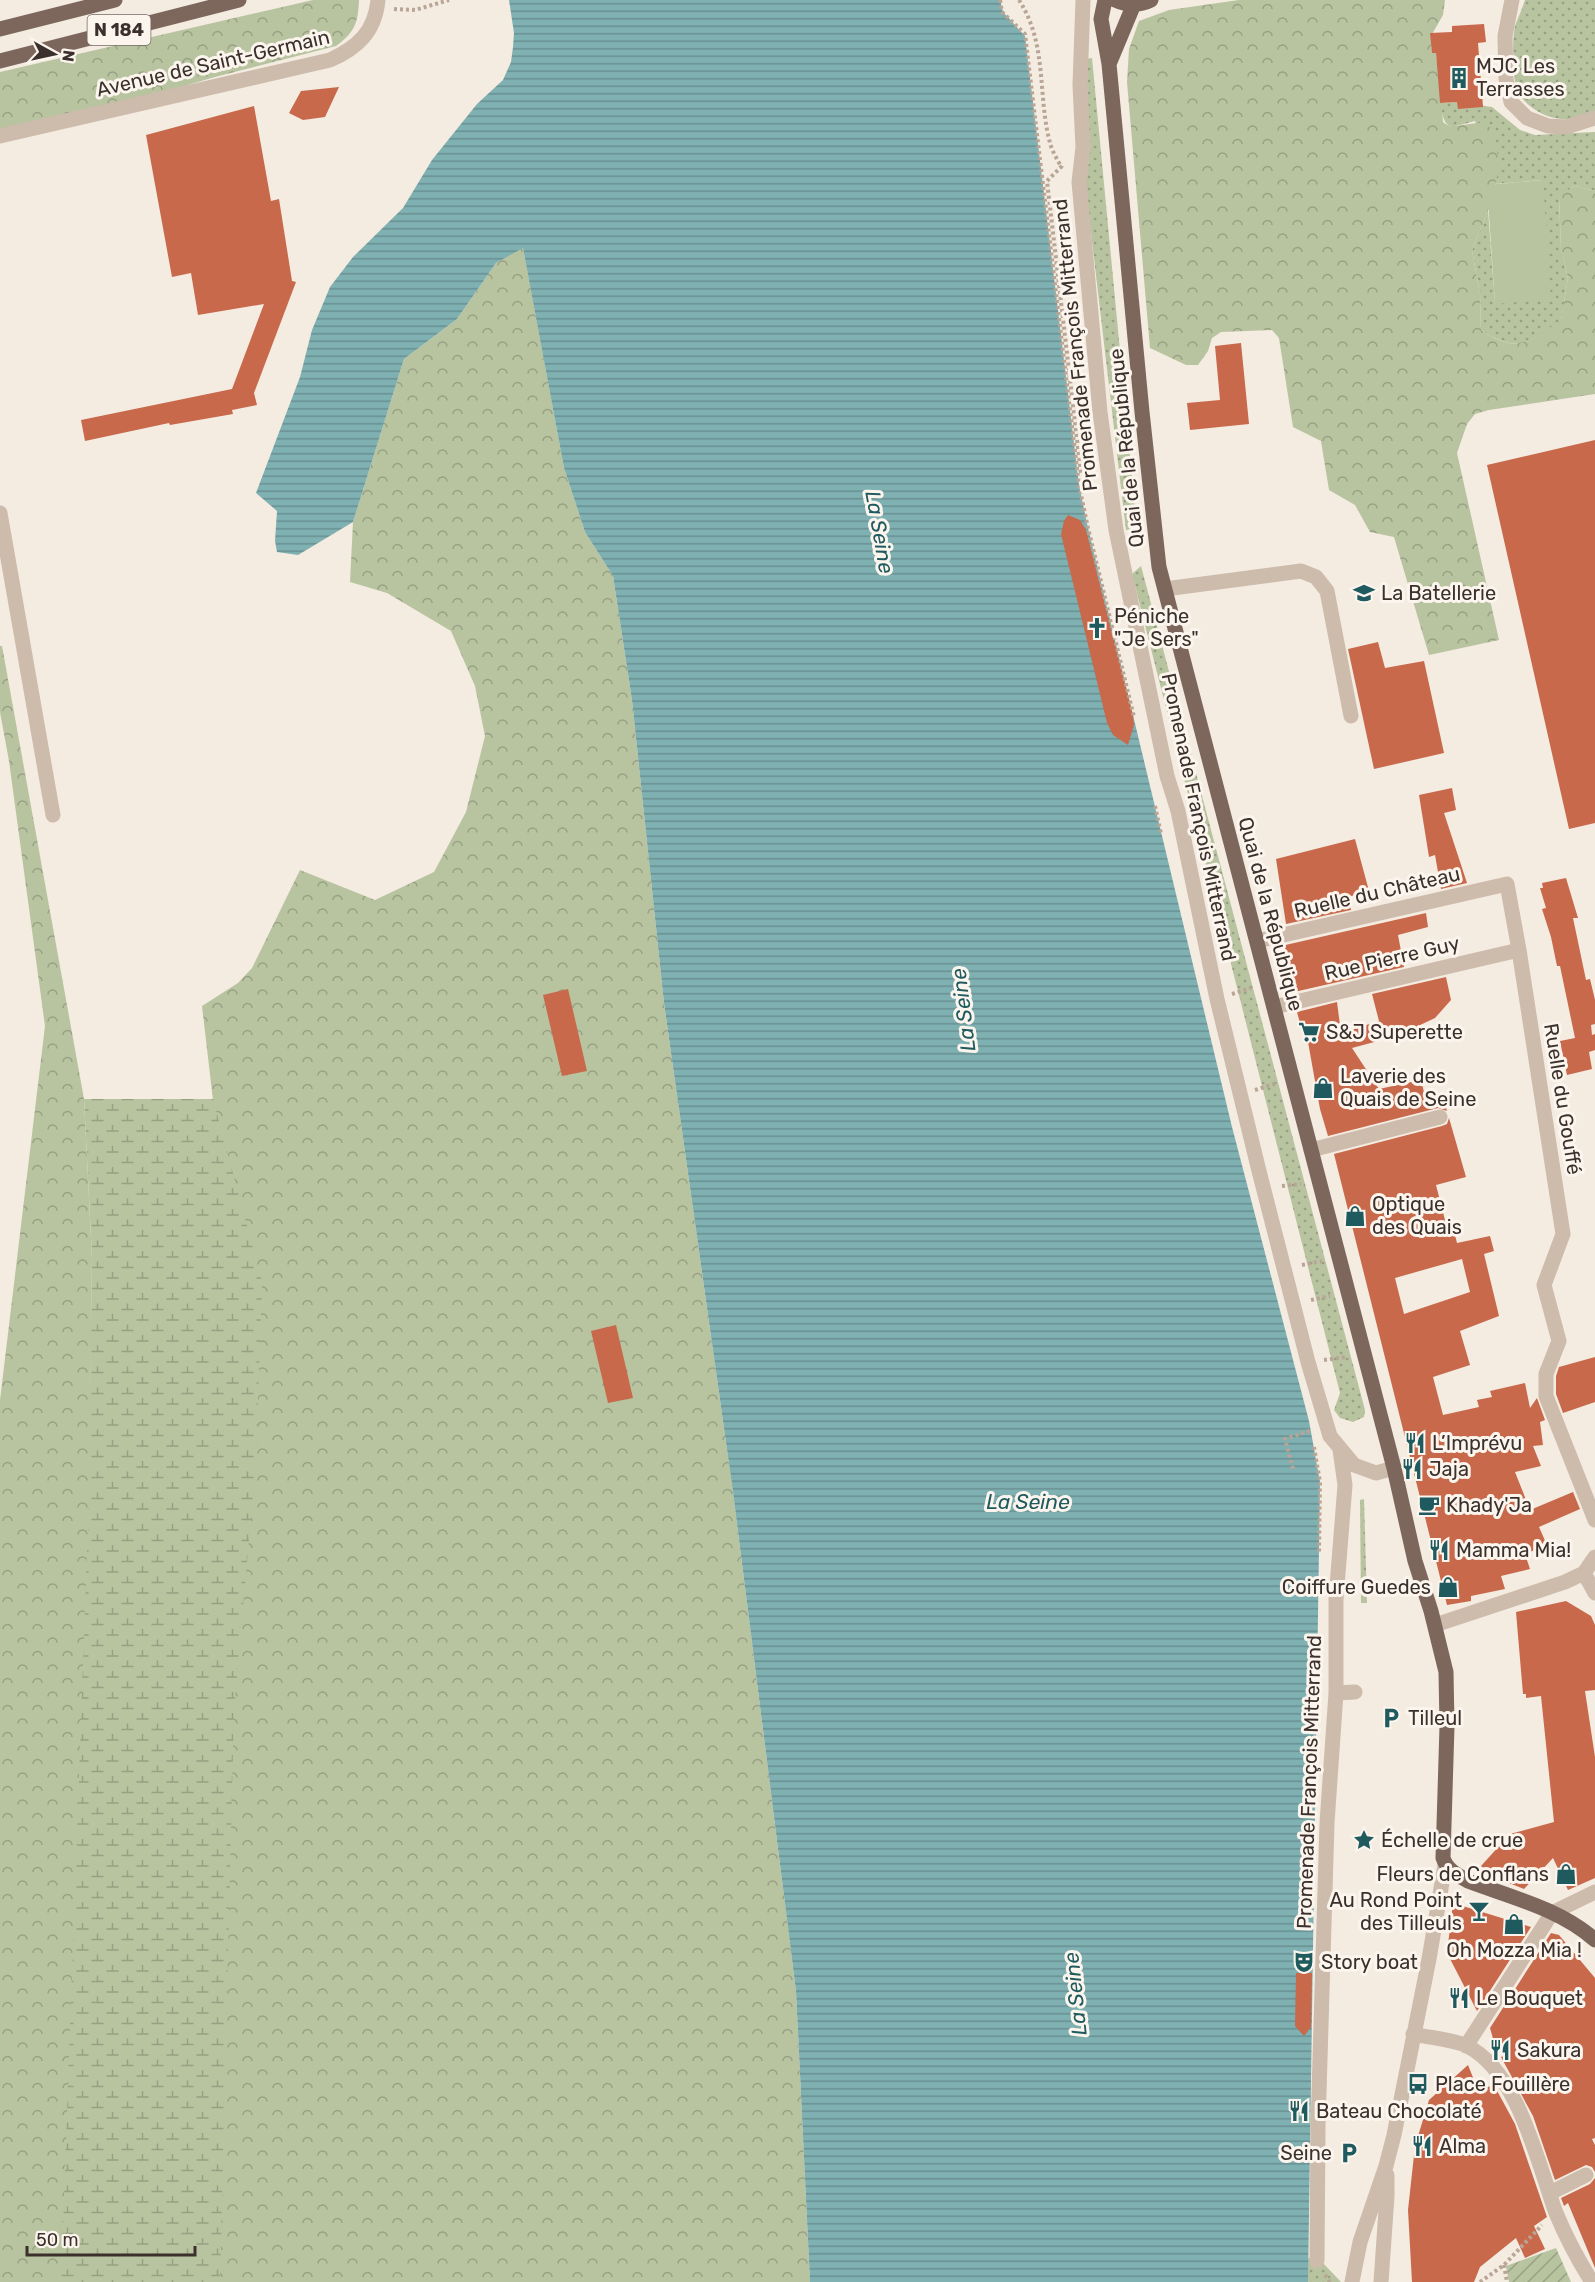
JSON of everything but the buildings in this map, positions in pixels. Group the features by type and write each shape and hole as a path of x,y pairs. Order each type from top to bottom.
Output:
{"main road":[{"name":"N 184","path":"0,28 115,0"},
{"name":"N 184","path":"0,61 239,0"},
{"name":"Quai de la République","path":"1105,0 1101,19 1109,64 1159,567 1394,1468 1415,1561 1435,1625 1446,1672 1447,1726 1443,1858 1445,1865"},
{"path":"1115,0 1134,4 1151,0"},
{"path":"1109,64 1134,4"},
{"path":"1445,1865 1468,1881 1552,1913 1584,1930 1595,1940"}],"street":[{"name":"Promenade François Mitterrand","path":"1083,0 1080,74 1083,147 1079,182 1100,412 1116,530 1164,765 1178,811 1217,999 1263,1188 1308,1362 1330,1436 1354,1465 1376,1473 1394,1468"},
{"path":"1512,0 1505,36 1506,79 1511,102 1527,118 1548,126 1566,127 1595,118"},
{"name":"Avenue de Saint-Germain","path":"0,136 111,108 330,60 345,53 362,40 373,22 377,4"},
{"path":"0,513 53,815"},
{"path":"1165,589 1301,571 1316,577 1327,591 1351,716"},
{"name":"Ruelle du Château","path":"1257,941 1507,884"},
{"name":"Ruelle du Gouffé","path":"1507,884 1563,1234 1544,1285 1559,1341 1546,1374 1546,1396 1595,1520"},
{"name":"Rue Pierre Guy","path":"1274,1007 1519,950"},
{"path":"1311,1150 1440,1117"},
{"name":"Promenade François Mitterrand","path":"1317,2260 1318,2127 1327,1823 1336,1693 1336,1599 1345,1485 1340,1450"},
{"path":"1435,1625 1565,1582 1584,1573 1595,1557"},
{"path":"1584,1573 1595,1593"},
{"path":"1336,1693 1355,1692"},
{"path":"1352,2282 1360,2242 1386,2166 1399,2112 1445,1865"},
{"path":"1466,2046 1552,1913 1595,1892"},
{"path":"1413,2034 1466,2046 1486,2059 1503,2081 1520,2108 1557,2214 1575,2253 1592,2282"},
{"path":"1381,2282 1387,2196 1386,2166"},
{"path":"1550,2193 1586,2175"}],"path":[{"path":"377,4 415,10 449,0"},
{"path":"1019,0 1028,13 1035,33 1050,146 1061,167 1047,181 1083,495 1091,536 1116,530"},
{"path":"1217,999 1268,982"},
{"path":"1240,1094 1292,1078"},
{"path":"1263,1188 1319,1182"},
{"path":"1284,1269 1339,1258"},
{"path":"1293,1303 1348,1293"},
{"path":"1308,1362 1364,1354"},
{"path":"1293,1469 1285,1438 1327,1426"},
{"path":"1480,2282 1504,2265 1557,2214"},
{"path":"1504,2265 1507,2282"}],"green space":[{"path":"313,0 359,0 358,15 354,26 336,46 215,77 89,114 0,132 0,72"},
{"path":"1239,0 1445,0 1443,15 1431,36 1432,53 1436,53 1443,122 1451,126 1487,123 1496,139 1499,169 1489,208 1472,250 1480,294 1481,330 1493,337 1504,342 1522,343 1561,320 1568,278 1561,249 1559,196 1574,186 1595,191 1595,394 1475,414 1467,424 1457,453 1499,640 1429,655 1394,537 1370,532 1355,505 1329,490 1321,441 1293,427 1279,338 1272,330 1221,332 1212,338 1208,351 1198,365 1186,365 1150,348 1127,82 1129,49 1139,21 1169,10"},
{"path":"1525,0 1595,0 1595,111 1575,118 1560,119 1535,110 1522,98 1515,82 1513,46 1515,26"},
{"path":"1092,58 1137,529 1126,530 1085,182 1089,160 1086,59"},
{"path":"1457,102 1492,107 1520,130 1535,135 1595,132 1595,191 1574,186 1559,197 1561,249 1568,278 1561,321 1531,340 1522,343 1504,342 1481,330 1480,294 1472,250 1488,210 1495,303 1543,180 1495,184 1475,121 1450,126 1444,119 1440,103"},
{"path":"1543,180 1551,299 1495,304 1487,185"},
{"path":"523,247 564,468 585,532 613,576 632,700 664,1003 733,1492 796,1991 810,2282 0,2282 0,1400 45,1026 9,761 0,712 0,646 2,646 84,1099 92,1258 89,1524 213,1100 202,1006 238,983 252,968 300,870 375,900 434,872 466,812 485,736 475,686 451,631 387,593 350,582 353,522 404,359 457,319 496,263"},
{"path":"1141,566 1365,1410 1364,1417 1353,1422 1340,1418 1334,1410 1340,1393 1132,574"},
{"path":"84,1099 213,1099 262,1282 256,1459 234,1709 220,2282 61,2282 88,1524 92,1258"},
{"path":"1364,1499 1367,1603 1361,1603 1360,1500"},
{"path":"1556,2248 1571,2282 1509,2282 1506,2266"},
{"path":"1308,2258 1322,2262 1341,2282 1308,2282"}],"water":[{"name":"La Seine","path":"509,0 1000,0 1003,12 1025,36 1079,485 1232,1127 1309,1421 1320,1482 1308,2282 810,2282 796,1991 733,1492 664,1003 632,700 613,576 585,532 564,468 523,248 496,263 457,319 404,359 353,522 298,555 277,552 275,541 277,511 256,493 300,377 312,330 330,287 353,257 403,208 432,160 477,104 503,80 511,62 513,47 514,33"}],"place":[{"name":"MJC Les Terrasses","path":"1459,78"},
{"name":"La Batellerie","path":"1364,593"},
{"name":"Péniche \"Je Sers\"","path":"1097,628"},
{"name":"S&J Superette","path":"1309,1032"},
{"name":"Laverie des Quais de Seine","path":"1323,1088"},
{"name":"Optique des Quais","path":"1355,1216"},
{"name":"L’Imprévu","path":"1415,1443"},
{"name":"Jaja","path":"1412,1469"},
{"name":"Khady'Ja","path":"1429,1505"},
{"name":"Mamma Mia!","path":"1439,1550"},
{"name":"Coiffure Guedes","path":"1448,1587"},
{"name":"Tilleul","path":"1391,1718"},
{"name":"Échelle de crue","path":"1364,1840"},
{"name":"Fleurs de Conflans","path":"1566,1874"},
{"name":"Au Rond Point des Tilleuls","path":"1479,1911"},
{"name":"Oh Mozza Mia !","path":"1514,1924"},
{"name":"Story boat","path":"1304,1962"},
{"name":"Le Bouquet","path":"1459,1998"},
{"name":"Sakura","path":"1500,2050"},
{"name":"Place Fouillère","path":"1418,2084"},
{"name":"Bateau Chocolaté","path":"1299,2111"},
{"name":"Alma","path":"1422,2146"},
{"name":"Seine","path":"1349,2153"}]}
